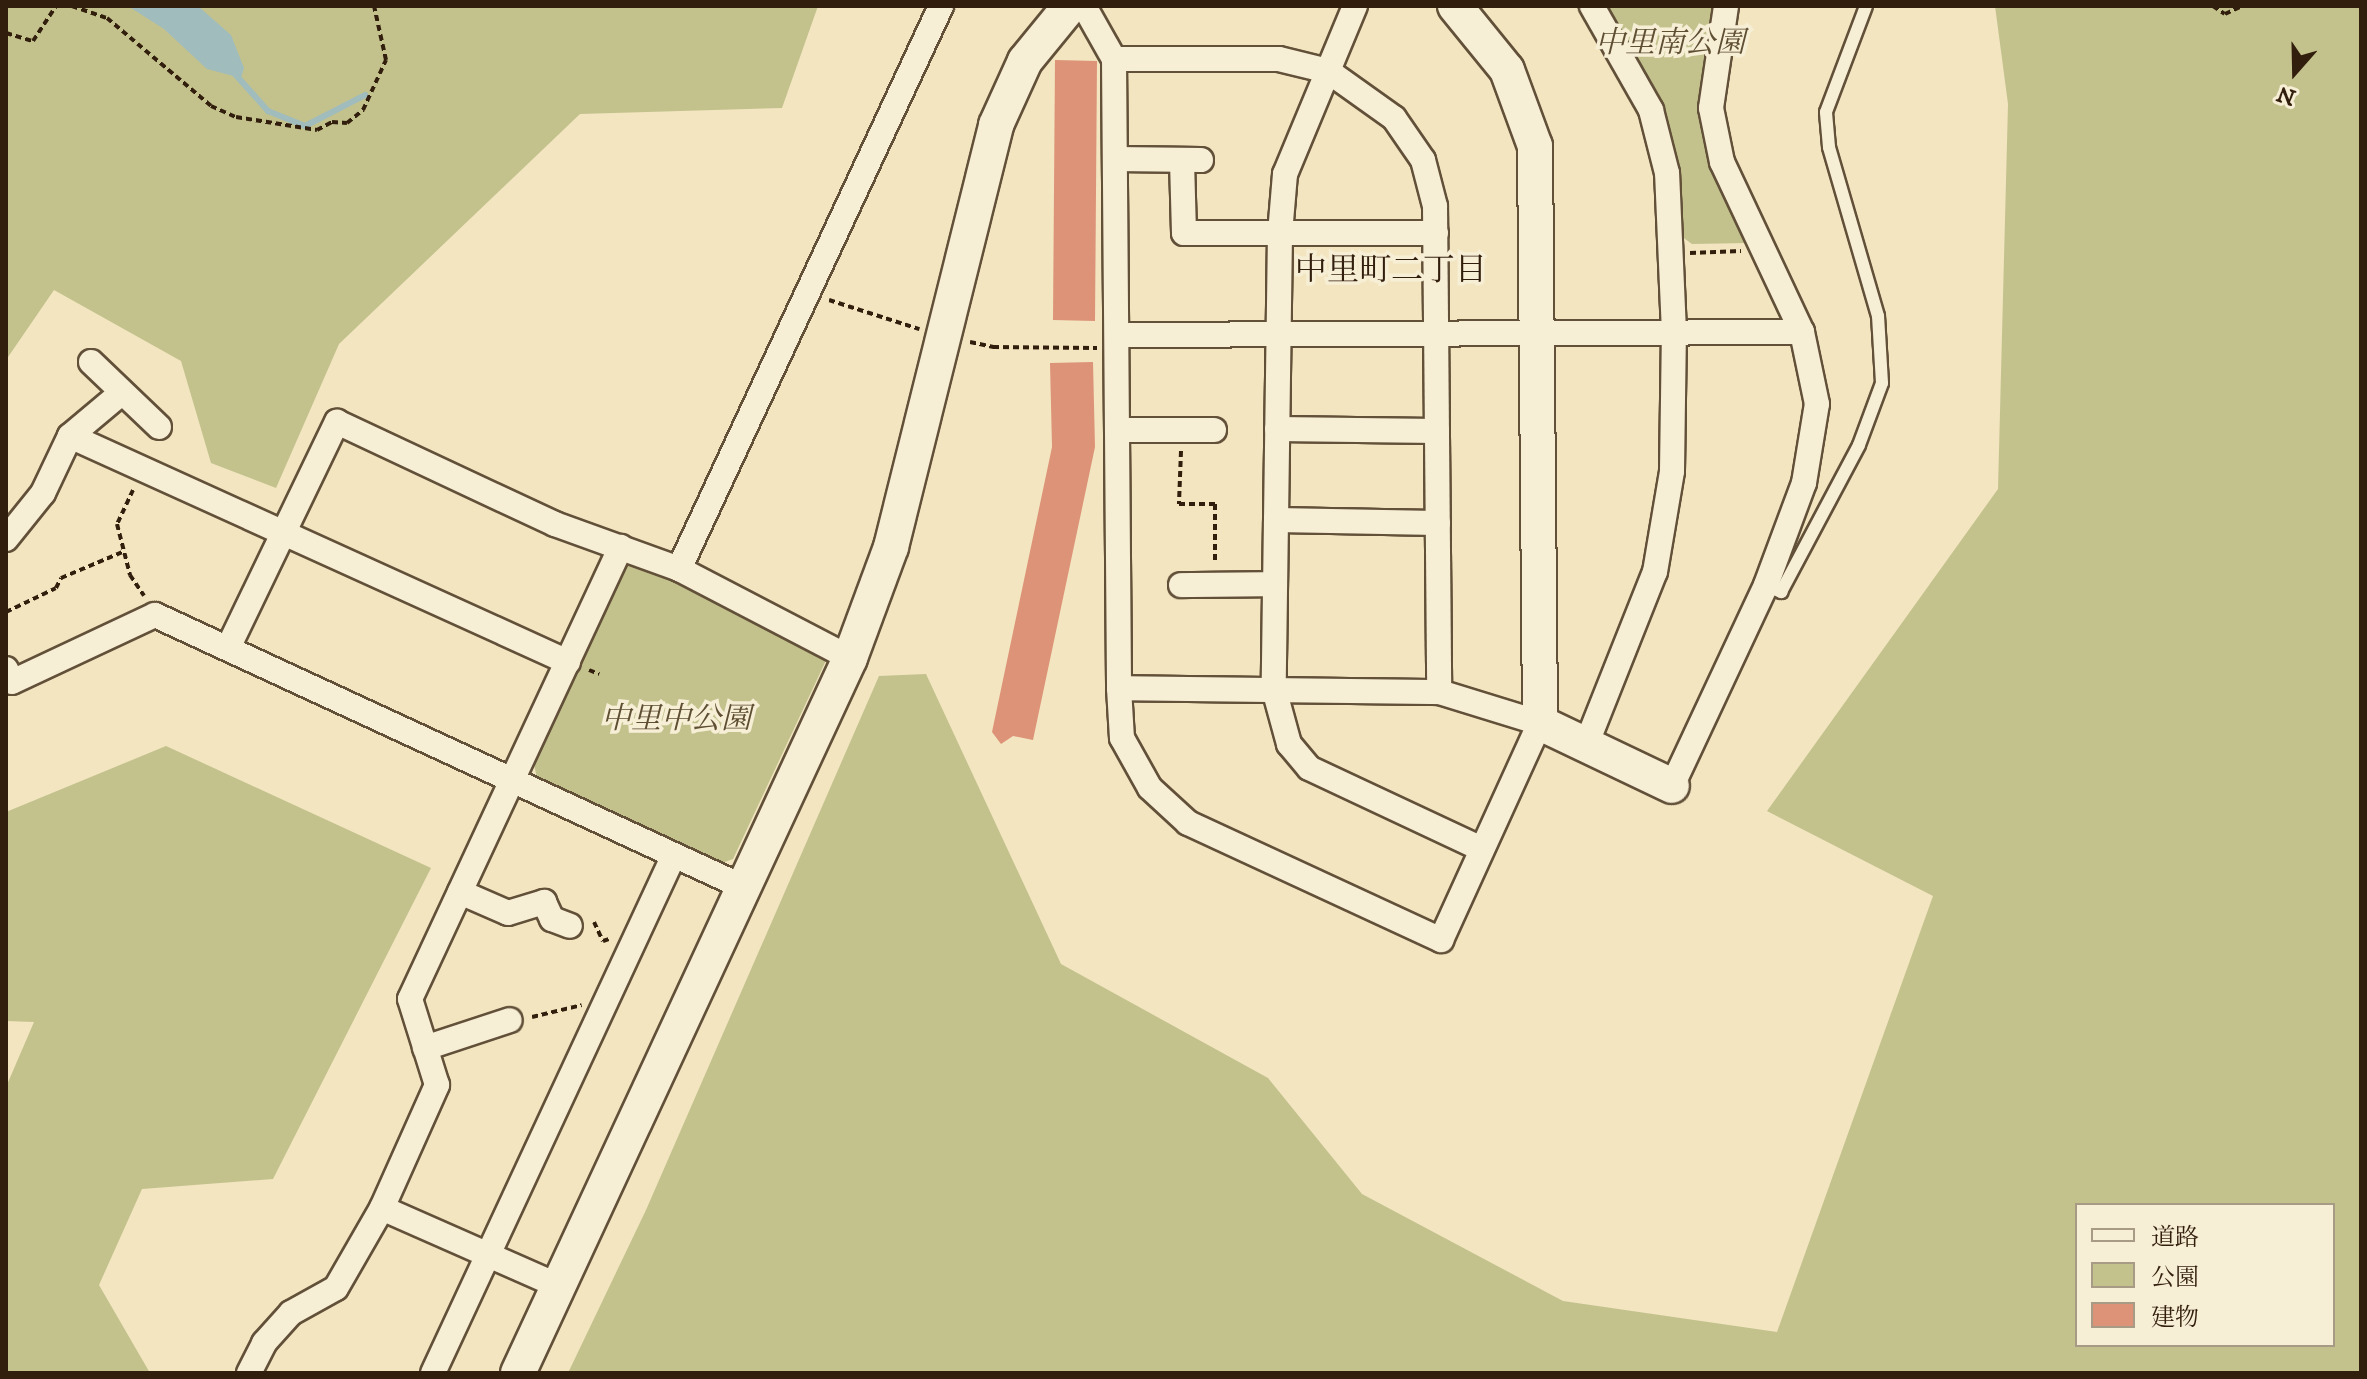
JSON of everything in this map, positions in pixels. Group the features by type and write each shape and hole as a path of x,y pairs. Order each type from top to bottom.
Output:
{"street":[{"path":"518,1373 850,658 891,547 996,125 1025,61 1070,6"},
{"path":"1084,6 1114,59 1119,688 1122,738 1150,788 1188,823 1441,940 1540,723 1535,146 1507,70 1455,6"},
{"path":"1355,6 1285,174 1280,233 1274,689 1289,744 1309,768 1482,849"},
{"path":"1586,745 1655,572 1672,471 1674,332 1674,253 1667,173 1651,110 1592,6"},
{"path":"1119,688 1439,692 1540,723 1672,786 1766,585 1804,483 1817,404 1802,332 1722,162 1711,108 1726,6"},
{"path":"679,569 937,7"},
{"path":"1114,59 1279,59 1328,71 1394,118 1423,160 1435,206 1436,233 1439,692"},
{"path":"1115,159 1192,160 1184,233 1436,233"},
{"path":"1117,335 1278,331 1802,332"},
{"path":"91,362 120,394 159,427"},
{"path":"6,539 43,493 70,436 120,394"},
{"path":"229,646 337,422 555,524 679,569 850,658"},
{"path":"1277,429 1437,431"},
{"path":"1117,430 1214,430"},
{"path":"70,436 568,662"},
{"path":"1276,520 1438,523"},
{"path":"249,1373 264,1343 291,1313 336,1288 382,1208 437,1085 410,999 621,547"},
{"path":"1181,585 1275,584"},
{"path":"8,679 155,615 229,646 743,887"},
{"path":"433,1373 674,855"},
{"path":"460,892 508,913 544,902 552,919 570,926"},
{"path":"425,1048 510,1020"},
{"path":"382,1208 559,1286"}],"lane":[{"path":"1766,585 1781,592 1859,445 1882,383 1878,316 1829,147 1826,112 1866,6"}],"path":[{"path":"6,33 33,41 56,6"},
{"path":"72,6 107,18 211,106 236,117 317,130 332,122 347,123 369,98 386,60 374,6"},
{"path":"2213,6 2225,14 2242,6"},
{"path":"1674,253 1764,251"},
{"path":"1181,430 1179,504 1215,504 1215,585"},
{"path":"142,469 117,524 130,575 155,615"},
{"path":"6,612 56,588 61,578 125,551"},
{"path":"570,926 592,920 603,941 626,934 635,938"},
{"path":"510,1020 607,998"}],"green space":[{"path":"6,6 818,6 782,108 580,114 339,344 276,488 211,463 181,361 54,290 6,360"},
{"name":"中里南公園","path":"1605,6 1714,6 1702,108 1711,164 1747,243 1692,244 1681,236 1659,104"},
{"path":"1995,6 2361,6 2361,1373 568,1373 646,1210 879,676 926,674 1061,964 1268,1078 1362,1194 1563,1301 1777,1332 1933,896 1767,811 1998,489 2008,104"},
{"name":"中里中公園","path":"637,560 829,654 733,859 722,863 537,779 534,764 624,566"},
{"path":"166,746 431,868 273,1179 142,1189 99,1285 150,1373 6,1373 6,1087 34,1022 6,1021 6,812"}],"water":[{"path":"128,6 198,6 231,35 244,68 241,78 207,69 164,29"}],"building":[{"path":"1055,60 1097,61 1095,321 1053,320"},
{"path":"1093,362 1095,447 1033,740 1013,736 1001,744 992,732 1052,447 1050,363"}],"waterway":[{"path":"234,73 268,111 305,126 365,95"}],"district":[{"name":"中里町二丁目","path":"1391,271"}]}
